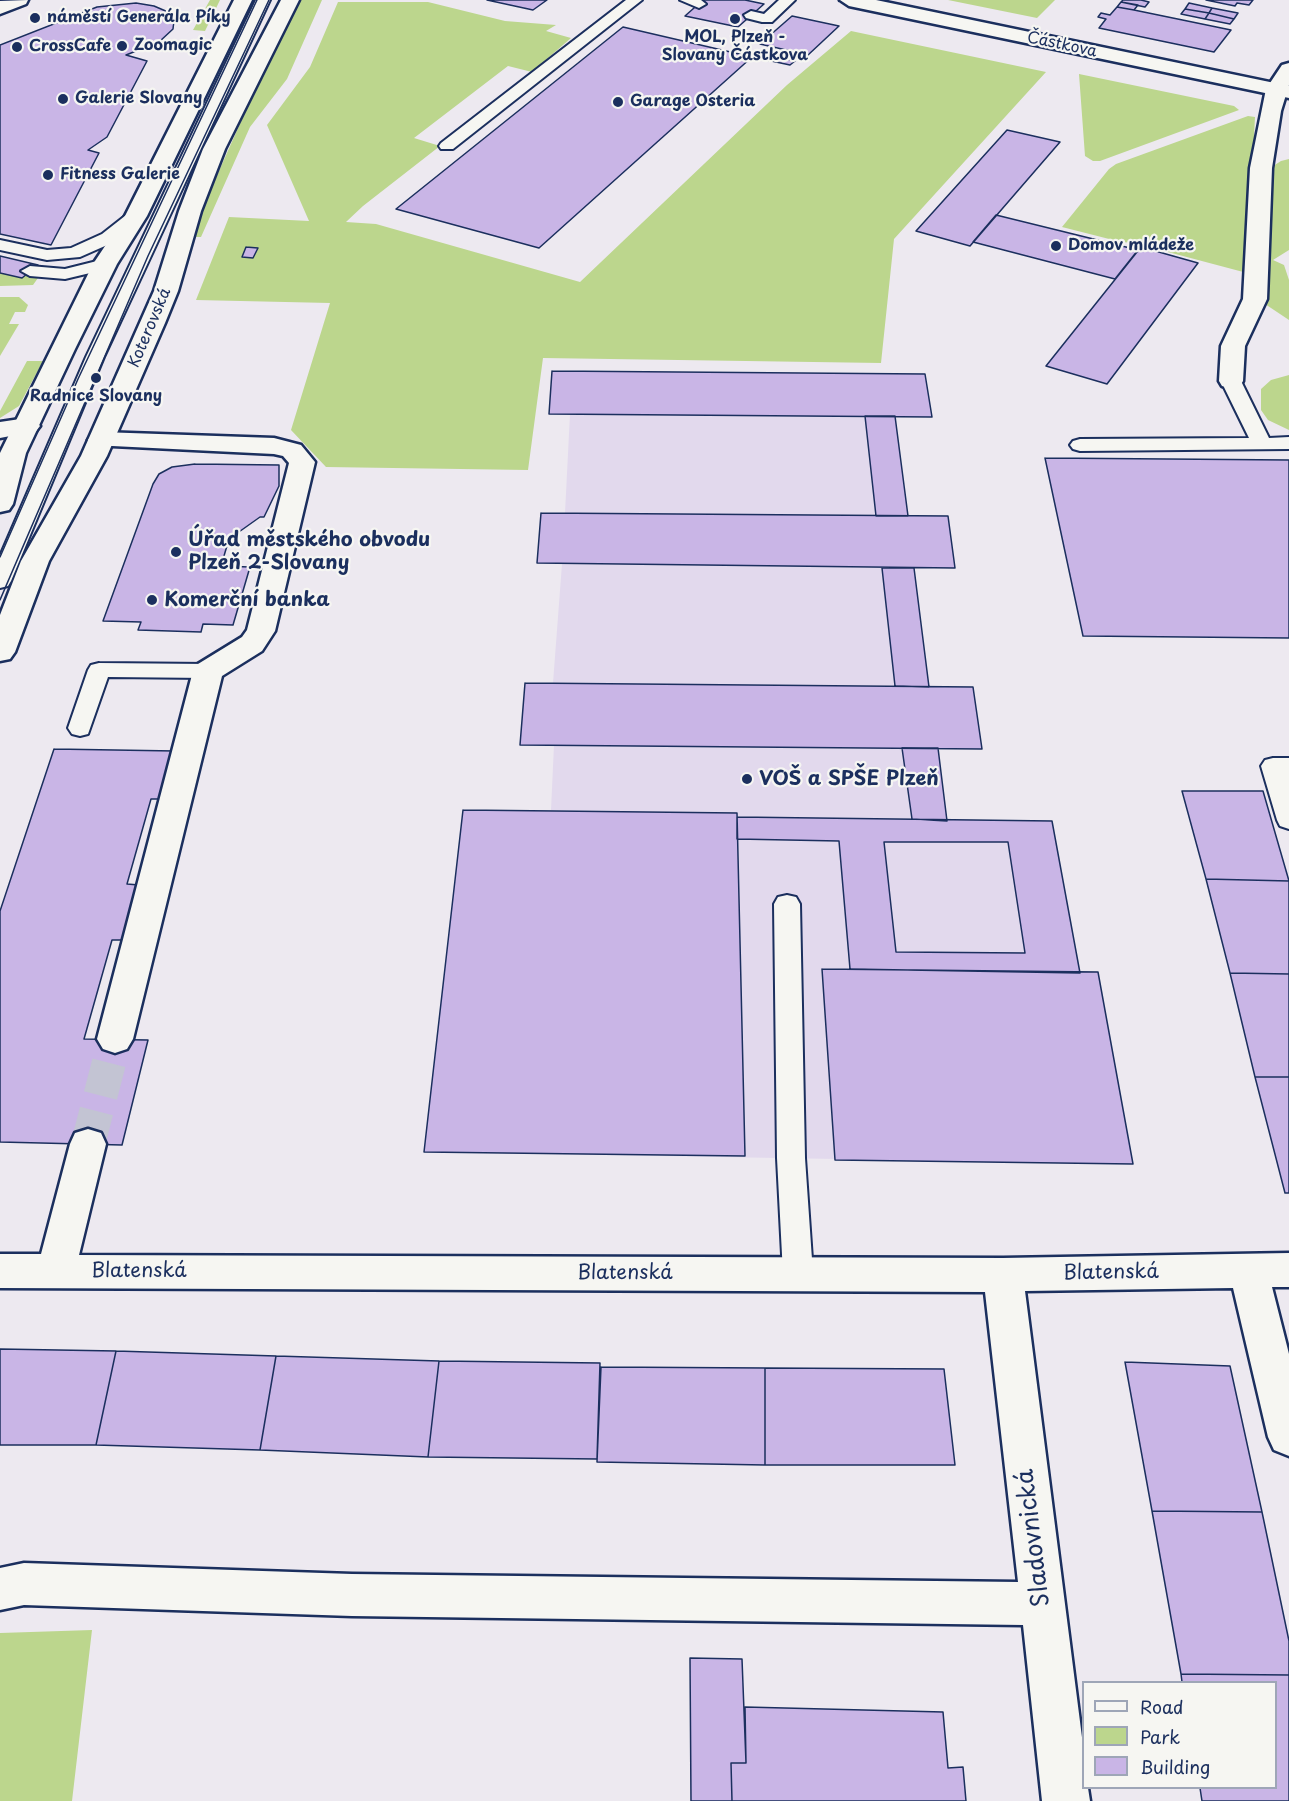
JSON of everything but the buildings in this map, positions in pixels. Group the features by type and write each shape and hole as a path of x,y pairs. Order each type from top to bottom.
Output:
{"street":[{"path":"0,8 20,0"},
{"path":"0,504 13,453 105,264 136,216 243,0"},
{"name":"Koterovská","path":"0,652 35,561 101,440 166,291 190,211 214,149 290,0"},
{"name":"Částkova","path":"849,0 1282,91"},
{"path":"1231,381 1233,346 1255,299 1261,168 1289,69"},
{"path":"1266,145 1289,148"},
{"path":"0,430 27,426"},
{"path":"101,440 274,446 292,450 299,455 302,466 261,631 252,644 208,671 115,1039"},
{"path":"56,1270 88,1144"},
{"name":"Blatenská","path":"0,1270 1003,1275 1289,1270"},
{"path":"1249,1271 1289,1437"},
{"name":"Sladovnická","path":"1003,1275 1066,1801"},
{"path":"0,1589 24,1584 351,1605 1042,1604"}],"lane":[{"name":"Koterovská","path":"0,581 95,357 263,0"},
{"path":"447,146 635,0"},
{"path":"751,15 766,19 788,0"},
{"path":"0,245 47,255 74,253 108,238 136,216"},
{"path":"30,271 65,274 105,264"},
{"path":"1231,381 1262,444"},
{"path":"1080,445 1289,443"},
{"path":"80,728 99,670 208,671"},
{"path":"1289,766 1273,766 1289,820"},
{"path":"787,904 791,1158 798,1274"}],"shaded area":[{"name":"VOŠ a SPŠE Plzeň","path":"552,371 925,374 932,417 895,417 908,516 948,516 955,568 914,568 929,686 973,687 982,749 938,749 947,821 1052,821 1079,973 1098,972 1133,1164 424,1152 463,810 551,810 554,745 520,745 525,683 553,683 562,564 537,563 541,513 565,513 570,414 549,414"}],"green space":[{"path":"210,0 220,0 205,31 193,30"},
{"path":"301,0 322,0 287,79 250,127 201,237 194,237 203,207 262,74"},
{"path":"948,0 1055,0 1037,18"},
{"path":"338,2 428,2 505,21 556,25 546,31 571,38 532,72 508,66 414,138 440,146 346,222 376,224 580,282 787,85 851,31 1046,72 894,239 881,363 543,358 528,470 326,467 291,430 330,303 196,300 229,217 309,221 267,125 310,67"},
{"path":"1079,74 1234,106 1239,110 1100,161 1093,161 1085,156"},
{"path":"1248,116 1255,117 1247,273 1134,243 1121,242 1062,227 1109,169 1116,164"},
{"path":"1289,159 1289,250 1273,260 1284,265 1289,280 1289,320 1265,304 1269,174 1270,168"},
{"path":"0,273 22,278 25,275 38,278 33,285 0,286"},
{"path":"0,297 19,297 28,305 25,312 15,312 9,324 19,324 0,356"},
{"path":"27,361 43,361 19,406 0,418 0,411"},
{"path":"1289,375 1289,430 1268,420 1261,410 1261,389 1271,380"},
{"path":"92,1630 72,1801 0,1801 0,1633"}],"tunnel":[{"path":"88,1144 115,1039"}],"tram line":[{"path":"0,557 78,379 257,0"},
{"path":"0,600 148,256 269,0"}],"place":[{"name":"náměstí Generála Píky","path":"35,18"},
{"name":"MOL, Plzeň - Slovany Částkova","path":"735,19"},
{"name":"Zoomagic","path":"122,46"},
{"name":"CrossCafe","path":"17,47"},
{"name":"Galerie Slovany","path":"63,99"},
{"name":"Garage Osteria","path":"618,102"},
{"name":"Fitness Galerie","path":"48,175"},
{"name":"Domov mládeže","path":"1056,246"},
{"name":"Radnice Slovany","path":"96,378"},
{"name":"Úřad městského obvodu Plzeň 2-Slovany","path":"176,552"},
{"name":"Komerční banka","path":"152,600"},
{"name":"VOŠ a SPŠE Plzeň","path":"747,779"}]}
